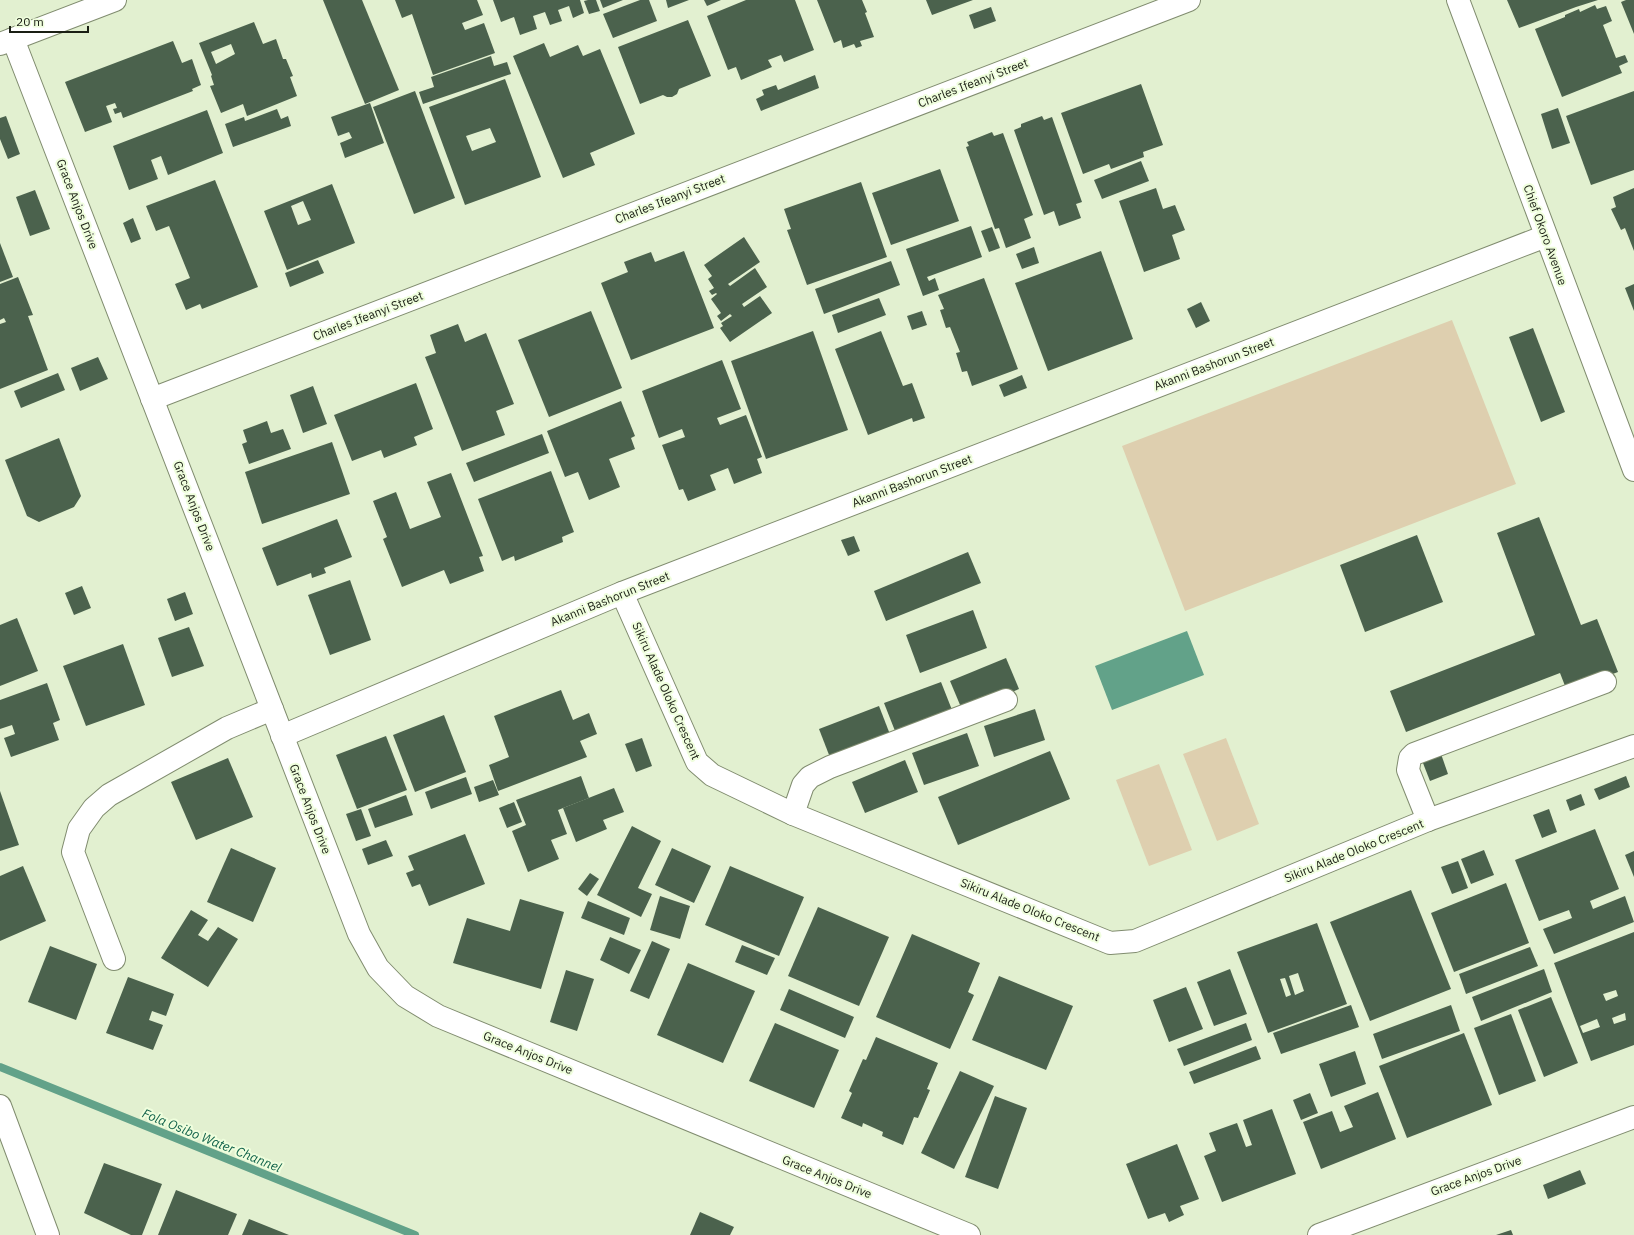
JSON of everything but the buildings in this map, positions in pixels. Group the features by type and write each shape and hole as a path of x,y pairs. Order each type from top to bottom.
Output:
{"street":[{"path":"7,42 115,0"},
{"name":"Charles Ifeanyi Street","path":"152,399 1189,0"},
{"name":"Chief Okoro Avenue","path":"1458,0 1634,470"},
{"name":"Grace Anjos Drive","path":"7,42 152,399 359,934 378,968 405,996 438,1016 969,1235"},
{"name":"Akanni Bashorun Street","path":"282,736 622,593 1546,236"},
{"name":"Sikiru Alade Oloko Crescent","path":"622,593 697,762 712,776 793,814 1110,943 1135,941 1428,820 1634,746"},
{"path":"1428,820 1408,770 1410,758 1414,754 1605,682"},
{"path":"793,814 803,785 810,777 830,767 1006,700"},
{"path":"114,958 73,852 79,829 94,808 109,795 227,728 272,709"},
{"path":"1,1109 48,1235"},
{"name":"Grace Anjos Drive","path":"1319,1235 1634,1117"}],"shaded area":[{"path":"1452,320 1516,484 1185,611 1122,446"},
{"path":"1187,631 1204,675 1112,710 1095,666"},
{"path":"1226,738 1259,824 1217,841 1183,754"},
{"path":"1159,764 1192,850 1149,866 1116,780"}],"waterway":[{"name":"Fola Osibo Water Channel","path":"0,1067 415,1235"}]}
